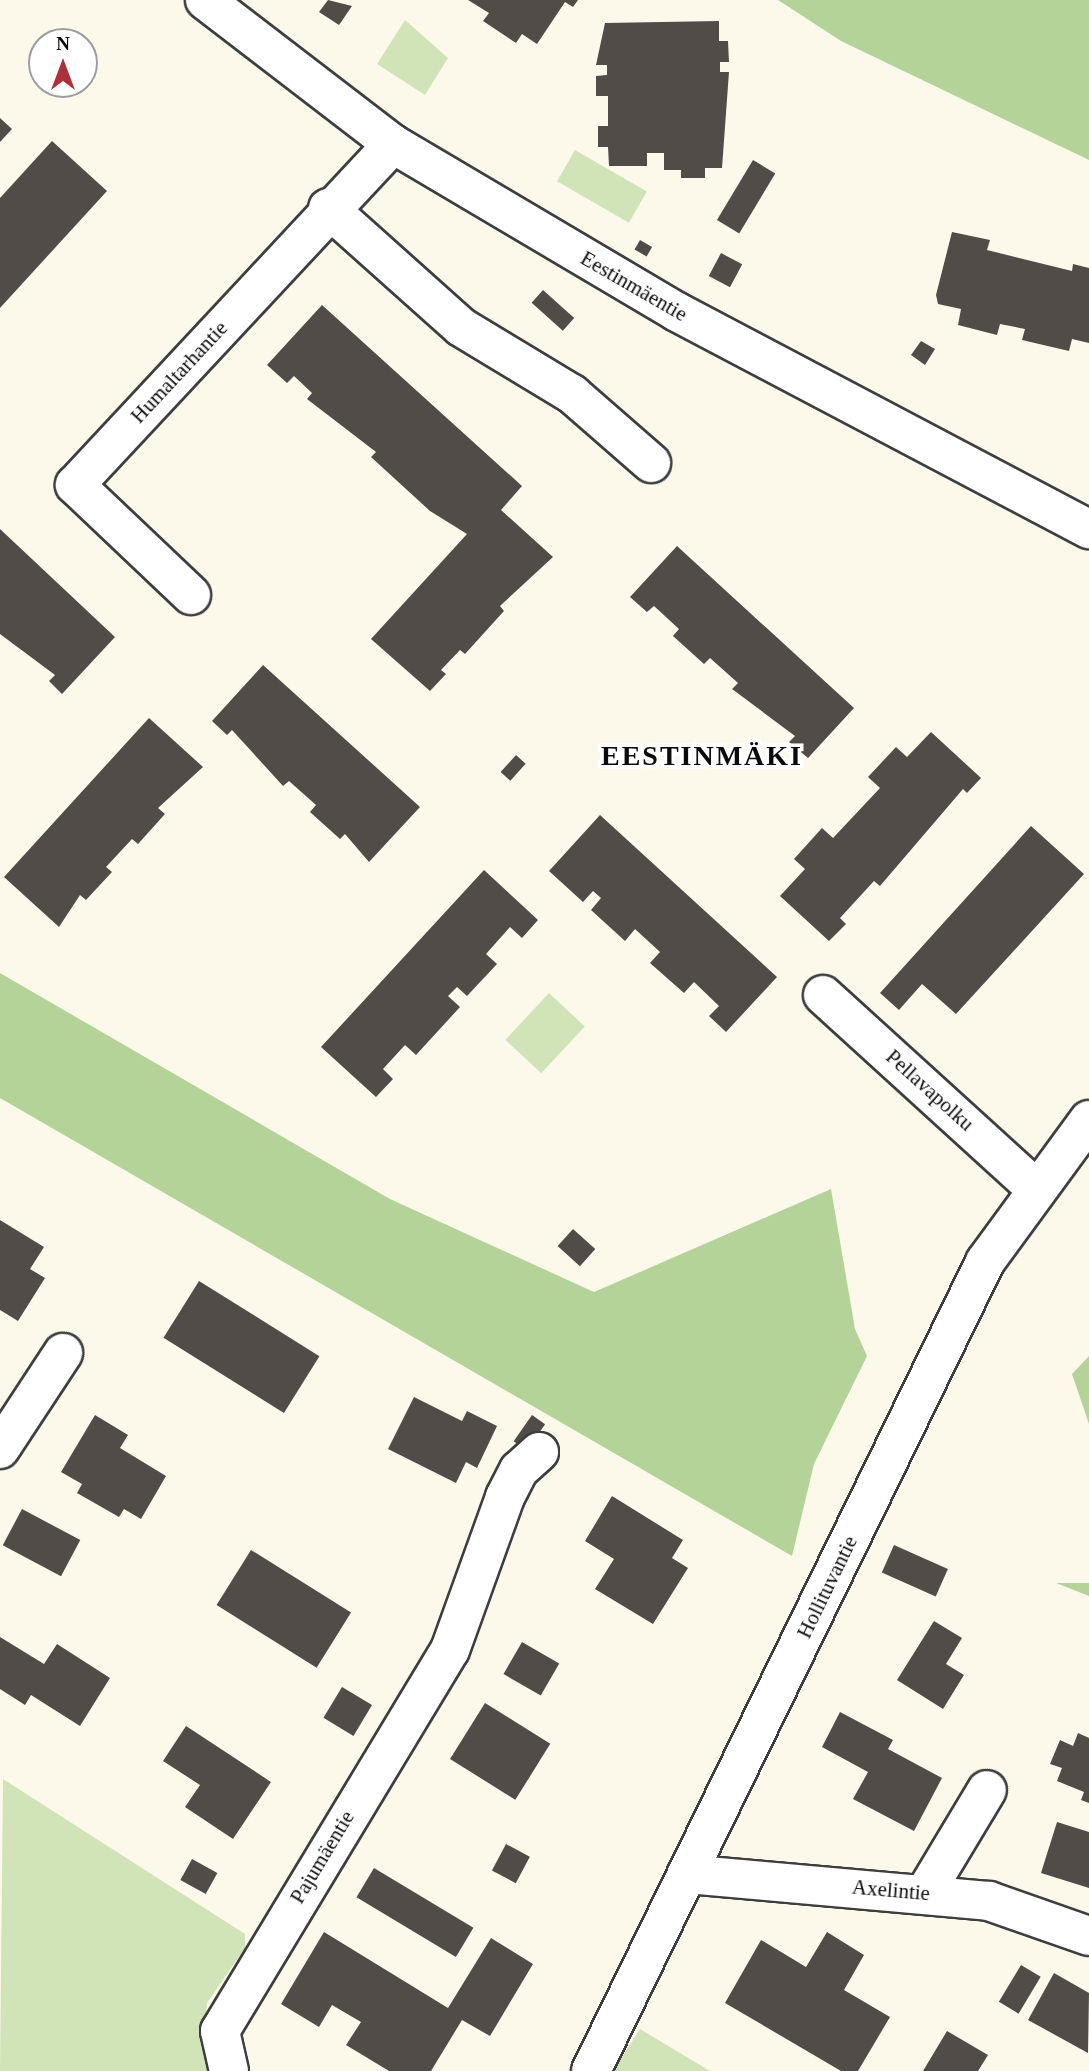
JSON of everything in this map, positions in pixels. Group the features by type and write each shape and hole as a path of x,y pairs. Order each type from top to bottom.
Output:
{"street":[{"name":"Eestinmäentie","path":"205,0 393,144 677,313 1089,529"},
{"name":"Humaltarhantie","path":"191,595 75,485 327,208 393,144"},
{"path":"327,208 461,327 572,394 651,463"},
{"name":"Pellavapolku","path":"823,995 1034,1187"},
{"name":"Hollituvantie","path":"591,2071 985,1262 1034,1187 1089,1120"},
{"path":"0,1449 63,1353"},
{"name":"Pajumäentie","path":"229,2071 220,2031 450,1650 505,1497 519,1470 539,1452"},
{"path":"925,1893 987,1790"},
{"name":"Axelintie","path":"687,1874 925,1893 989,1901 1089,1936"}],"green space":[{"path":"778,0 1089,0 1089,160 841,41"},
{"path":"405,20 448,58 425,95 377,64"},
{"path":"575,150 647,192 629,223 557,181"},
{"path":"0,973 390,1199 594,1292 831,1189 855,1329 867,1356 814,1464 792,1556 0,1098"},
{"path":"549,993 585,1026 541,1073 505,1040"},
{"path":"1089,1356 1089,1424 1072,1374"},
{"path":"1056,1583 1089,1583 1089,1596"},
{"path":"3,1779 245,1934 245,1948 207,2003 203,2052 211,2071 0,2071"},
{"path":"640,2029 710,2071 613,2071"}],"building":[{"path":"328,0 352,6 339,25 319,12"},
{"path":"468,0 578,0 573,7 565,2 537,44 522,34 516,43 483,21 489,13"},
{"path":"719,21 719,41 728,41 729,62 720,62 720,72 729,72 722,168 705,168 705,178 681,178 681,170 664,170 664,153 647,153 647,166 609,166 608,147 598,147 598,126 608,126 608,96 596,96 596,76 607,75 607,65 596,65 605,23"},
{"path":"0,118 12,129 0,142"},
{"path":"52,141 107,191 0,308 0,198"},
{"path":"753,160 775,173 739,233 717,220"},
{"path":"952,232 990,240 987,250 1072,271 1073,264 1089,268 1089,343 1072,339 1069,351 1022,340 1025,329 1000,324 997,335 958,325 961,309 938,304 936,295"},
{"path":"640,240 652,247 647,257 634,250"},
{"path":"721,253 742,264 730,287 709,276"},
{"path":"543,290 574,318 563,331 532,303"},
{"path":"322,305 522,486 501,510 553,557 500,606 504,611 465,654 460,650 441,670 446,674 430,691 371,639 467,534 430,511 371,457 376,452 307,399 312,393 294,376 287,383 267,365"},
{"path":"921,341 935,349 925,365 911,355"},
{"path":"0,529 115,637 62,694 49,681 55,675 0,634"},
{"path":"677,546 854,708 808,758 789,742 795,736 732,689 738,683 710,658 704,664 673,636 679,629 654,606 647,612 630,597"},
{"path":"263,665 420,807 369,862 345,834 340,839 310,812 316,805 289,781 283,786 232,730 227,735 212,721"},
{"path":"149,718 203,767 158,808 165,814 138,844 132,839 106,867 112,872 86,900 80,895 59,927 4,877"},
{"path":"931,732 981,778 967,793 963,789 880,886 874,881 840,918 846,924 829,941 780,896 805,869 794,859 822,828 833,838 880,788 868,777 896,747 907,757"},
{"path":"516,755 526,764 510,781 501,772"},
{"path":"600,815 777,977 726,1032 709,1016 719,1006 694,982 684,993 650,963 660,952 635,929 625,941 591,910 601,898 593,891 583,902 549,871"},
{"path":"1031,826 1084,874 956,1014 922,984 899,1010 880,993"},
{"path":"484,870 538,920 522,938 510,927 486,954 497,964 467,996 457,987 448,996 460,1007 416,1055 405,1045 383,1069 393,1079 376,1097 321,1047"},
{"path":"0,1220 44,1247 30,1269 45,1278 18,1321 0,1310"},
{"path":"573,1229 595,1249 580,1266 558,1246"},
{"path":"199,1281 319,1356 284,1413 163,1338"},
{"path":"414,1397 462,1421 467,1411 497,1426 477,1468 466,1462 456,1483 388,1449"},
{"path":"95,1415 128,1435 120,1448 166,1476 141,1519 124,1509 119,1517 77,1493 82,1484 61,1472"},
{"path":"532,1415 545,1424 527,1450 514,1441"},
{"path":"612,1496 683,1540 672,1558 688,1568 653,1624 595,1589 614,1559 585,1541"},
{"path":"22,1509 80,1540 61,1576 3,1545"},
{"path":"894,1545 948,1569 936,1596 882,1572"},
{"path":"251,1550 351,1613 317,1668 217,1605"},
{"path":"934,1621 962,1638 946,1664 964,1675 943,1709 897,1680"},
{"path":"0,1637 44,1664 57,1644 110,1678 80,1726 31,1695 25,1705 0,1689"},
{"path":"522,1642 559,1664 541,1696 504,1674"},
{"path":"342,1687 372,1705 353,1736 323,1718"},
{"path":"485,1703 550,1744 515,1800 450,1759"},
{"path":"840,1712 893,1740 888,1749 942,1778 914,1831 853,1799 868,1772 822,1747"},
{"path":"186,1726 271,1782 233,1839 185,1807 200,1785 163,1761"},
{"path":"1078,1733 1089,1738 1089,1803 1081,1800 1084,1792 1057,1781 1062,1768 1050,1764 1060,1740 1073,1746"},
{"path":"1057,1822 1089,1832 1089,1888 1041,1873"},
{"path":"506,1844 530,1857 516,1883 492,1870"},
{"path":"192,1859 217,1873 206,1894 180,1880"},
{"path":"374,1868 473,1928 456,1957 356,1897"},
{"path":"324,1932 448,2008 491,1938 533,1964 490,2036 462,2020 431,2071 389,2071 346,2045 361,2022 332,2005 319,2027 281,2004"},
{"path":"827,1932 864,1955 844,1990 890,2017 858,2071 841,2071 725,2003 761,1940 806,1967"},
{"path":"1021,1965 1041,1977 1019,2014 999,2002"},
{"path":"1054,1973 1089,1993 1088,2053 1028,2020"},
{"path":"947,2031 988,2055 978,2071 923,2071"}],"district":[{"name":"EESTINMÄKI","path":"702,756"}]}
